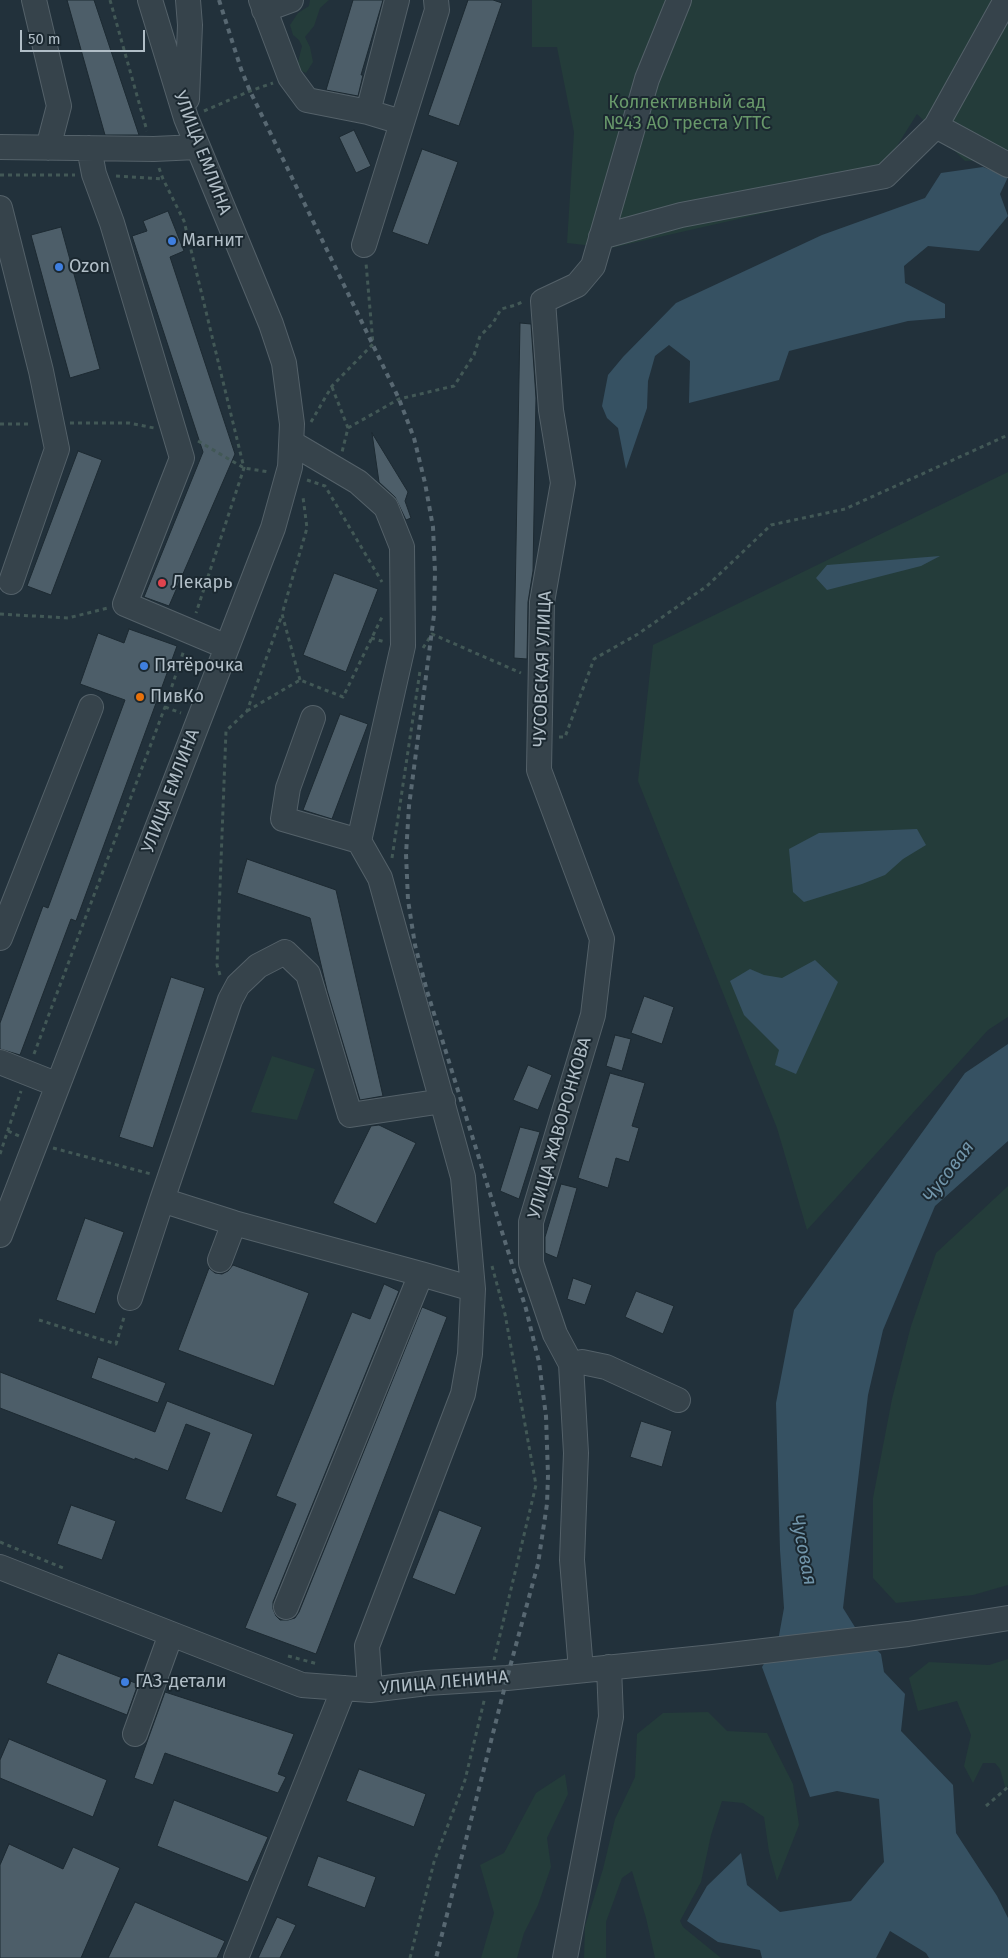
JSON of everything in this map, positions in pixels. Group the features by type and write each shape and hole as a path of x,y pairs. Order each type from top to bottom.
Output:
{"street":[{"path":"34,0 59,106 48,148"},
{"name":"УЛИЦА ЕМЛИНА","path":"0,1236 273,528 298,446 284,363 274,331 186,118 150,0"},
{"path":"186,118 190,25 188,0"},
{"path":"291,0 262,5 290,77 307,100 368,112 401,122"},
{"path":"368,112 397,0"},
{"path":"364,245 437,10 436,0"},
{"path":"543,301 577,285 593,266 647,79 679,0"},
{"path":"602,236 681,215 884,176 936,126 1006,0"},
{"path":"936,126 1008,165"},
{"path":"0,148 154,149 197,147"},
{"path":"89,148 94,174 112,223 182,458 124,604 227,647"},
{"path":"0,208 41,370 57,449 11,582"},
{"name":"ЧУСОВСКАЯ УЛИЦА","path":"543,301 552,410 563,483 542,602 539,770 602,939"},
{"path":"298,446 330,478 358,482 386,507 402,547 403,646 359,841 380,878 463,1177 473,1289 470,1354 463,1394 367,1646 370,1690"},
{"path":"0,938 91,707"},
{"path":"313,718 288,788 283,819 359,841"},
{"name":"УЛИЦА ЖАВОРОНКОВА","path":"581,1670 572,1560 576,1453 570,1364 555,1334 531,1263 531,1222 593,1015 602,939"},
{"path":"130,1298 230,1000 238,985 258,966 285,952 308,974 350,1115 443,1101"},
{"path":"0,1062 58,1084"},
{"path":"165,1189 234,1223 473,1289"},
{"path":"220,1260 234,1223"},
{"path":"286,1607 421,1274"},
{"path":"570,1364 582,1362 606,1367 678,1400"},
{"name":"УЛИЦА ЛЕНИНА","path":"0,1567 302,1685 370,1690 713,1657 908,1634 1008,1618"},
{"path":"135,1734 171,1634"},
{"path":"565,1958 611,1716 609,1667"},
{"path":"236,1958 344,1688"}],"path":[{"path":"186,118 250,91 290,77"},
{"path":"298,446 332,386 373,344 364,245"},
{"path":"348,428 399,399 454,386 474,355 480,336 494,323 501,309 516,305 528,298 543,301"},
{"path":"330,478 339,462 348,428 332,386"},
{"path":"0,424 129,423 187,435 244,468 288,476 330,478"},
{"path":"540,737 565,737 594,659 638,634 707,586 771,525 845,508 1008,436"},
{"path":"330,478 386,589"},
{"path":"247,711 282,614 307,528 302,495"},
{"path":"0,614 68,618 124,604"},
{"path":"282,614 300,680"},
{"path":"300,680 343,697 383,614"},
{"path":"371,638 403,646 423,648 432,634 520,672 524,680"},
{"path":"230,1000 217,965 226,731 247,711 300,680"},
{"path":"8,1130 36,1144 165,1189"},
{"path":"39,1320 116,1344 130,1298"},
{"path":"0,1542 72,1572"},
{"path":"286,1656 323,1665"},
{"path":"986,1806 1008,1787"}],"green space":[{"path":"310,0 329,0 320,8 314,26 305,37 310,47 313,62 306,73 299,70 297,66 302,46 293,35 290,25 298,13 309,6"},
{"name":"Коллективный сад №43 АО треста УТТС","path":"532,0 1008,0 1008,174 985,160 965,161 917,114 870,189 611,248 567,243 574,132 557,47 532,47"},
{"path":"1008,472 1008,1017 988,1030 807,1230 777,1128 638,781 653,645"},
{"path":"272,1056 315,1069 297,1120 251,1112"},
{"path":"1008,1186 1008,1585 973,1595 896,1603 873,1578 873,1498 892,1399 911,1326 936,1253"},
{"path":"1008,1659 1008,1785 1006,1790 1000,1769 995,1763 983,1763 973,1783 964,1766 971,1735 957,1701 918,1711 909,1678 929,1662 989,1665"},
{"path":"708,1712 727,1731 767,1733 793,1784 799,1825 777,1881 769,1852 764,1817 743,1803 722,1801 711,1835 701,1882 680,1921 683,1927 721,1958 655,1958 646,1918 632,1871 622,1878 606,1922 606,1958 584,1958 585,1926 603,1869 615,1819 635,1777 637,1734 663,1713"},
{"path":"565,1774 568,1794 547,1838 551,1867 538,1905 524,1933 517,1958 481,1958 494,1913 480,1865 504,1853 536,1793"}],"water":[{"path":"983,167 1008,177 1000,194 1008,216 979,251 928,246 904,266 905,283 945,304 945,318 908,321 789,351 779,380 689,403 690,361 669,345 655,356 648,381 647,408 626,469 618,428 607,418 602,406 608,375 676,303 822,235 925,198 941,173"},
{"path":"940,556 921,566 827,590 816,578 827,565"},
{"path":"917,829 926,845 903,859 885,875 804,902 793,892 789,849 819,833"},
{"path":"815,960 838,982 796,1074 775,1065 779,1050 744,1015 730,981 750,969 764,975 782,978"},
{"name":"Чусовая","path":"1008,1044 1008,1141 935,1206 883,1330 868,1395 843,1608 858,1632 881,1654 884,1672 905,1694 901,1731 953,1785 956,1833 997,1896 1008,1918 1008,1958 929,1958 926,1953 890,1931 876,1958 762,1958 760,1950 718,1942 687,1921 707,1886 741,1853 747,1885 780,1912 851,1901 884,1862 879,1799 837,1791 810,1797 762,1667 778,1641 784,1608 780,1550 776,1403 794,1310 965,1073"}],"building":[{"path":"67,0 94,0 139,135 105,135"},
{"path":"353,0 383,0 361,75 363,75 358,96 326,90"},
{"path":"468,0 493,0 502,3 459,126 428,115"},
{"path":"354,130 371,166 356,173 339,137"},
{"path":"422,149 458,162 428,245 392,232"},
{"path":"168,211 184,251 170,257 235,454 169,606 144,597 203,452 132,236 147,231 143,221"},
{"path":"61,227 100,369 70,378 31,235"},
{"path":"520,323 531,324 536,398 533,571 528,602 527,659 514,658"},
{"path":"372,433 408,492 405,501 411,518 406,520 395,497 379,482"},
{"path":"78,451 102,460 51,595 27,586"},
{"path":"334,573 378,589 346,672 303,655"},
{"path":"129,629 177,646 76,921 71,919 20,1055 0,1049 0,1023 43,906 48,908 125,700 80,684 98,633 124,643"},
{"path":"340,714 368,724 332,819 303,810"},
{"path":"247,859 336,890 383,1096 360,1100 327,990 310,918 237,893"},
{"path":"171,977 205,988 153,1148 119,1137"},
{"path":"644,996 674,1007 662,1044 631,1033"},
{"path":"615,1035 631,1039 622,1071 606,1066"},
{"path":"528,1065 552,1075 538,1110 513,1100"},
{"path":"610,1073 645,1083 632,1126 639,1128 629,1162 616,1158 608,1188 578,1178"},
{"path":"379,1125 416,1143 376,1224 333,1203 371,1126"},
{"path":"520,1127 540,1132 519,1199 500,1191"},
{"path":"561,1184 577,1188 557,1258 545,1253 545,1237"},
{"path":"85,1218 124,1232 95,1314 56,1300"},
{"path":"233,1265 309,1293 274,1386 178,1350 209,1268 215,1273 222,1274"},
{"path":"573,1278 592,1285 585,1305 567,1299"},
{"path":"384,1284 399,1291 273,1602 273,1609 280,1620 295,1618 299,1612 422,1307 447,1317 316,1654 245,1628 296,1504 276,1496 352,1312 370,1319"},
{"path":"636,1291 674,1306 663,1334 625,1317"},
{"path":"98,1357 166,1383 158,1403 91,1378"},
{"path":"0,1372 155,1432 167,1401 253,1434 222,1513 185,1499 210,1433 186,1424 168,1471 0,1408"},
{"path":"641,1421 672,1431 662,1467 630,1457"},
{"path":"71,1505 116,1521 102,1560 57,1544"},
{"path":"439,1510 482,1527 455,1595 412,1578"},
{"path":"58,1653 138,1684 127,1715 46,1683"},
{"path":"165,1692 294,1734 278,1774 286,1777 278,1793 165,1753 153,1785 134,1778"},
{"path":"9,1739 107,1780 93,1817 0,1778 0,1760"},
{"path":"359,1769 426,1794 414,1827 346,1801"},
{"path":"174,1800 268,1837 248,1882 157,1846"},
{"path":"9,1844 63,1869 73,1847 120,1868 81,1958 0,1958 0,1865"},
{"path":"318,1856 376,1877 365,1908 307,1886"},
{"path":"135,1902 225,1941 217,1958 108,1958"},
{"path":"277,1917 296,1925 280,1958 258,1958"}],"railway":[{"path":"219,0 250,91 399,399 414,438 425,483 433,527 434,615 409,806 406,854 408,900 415,945 427,991 526,1309 539,1362 546,1416 547,1504 538,1564 436,1958"}],"place":[{"name":"Магнит","path":"172,241"},
{"name":"Ozon","path":"59,267"},
{"name":"Лекарь","path":"162,583"},
{"name":"Пятёрочка","path":"144,666"},
{"name":"ПивКо","path":"140,697"},
{"name":"ГАЗ-детали","path":"125,1682"}]}
